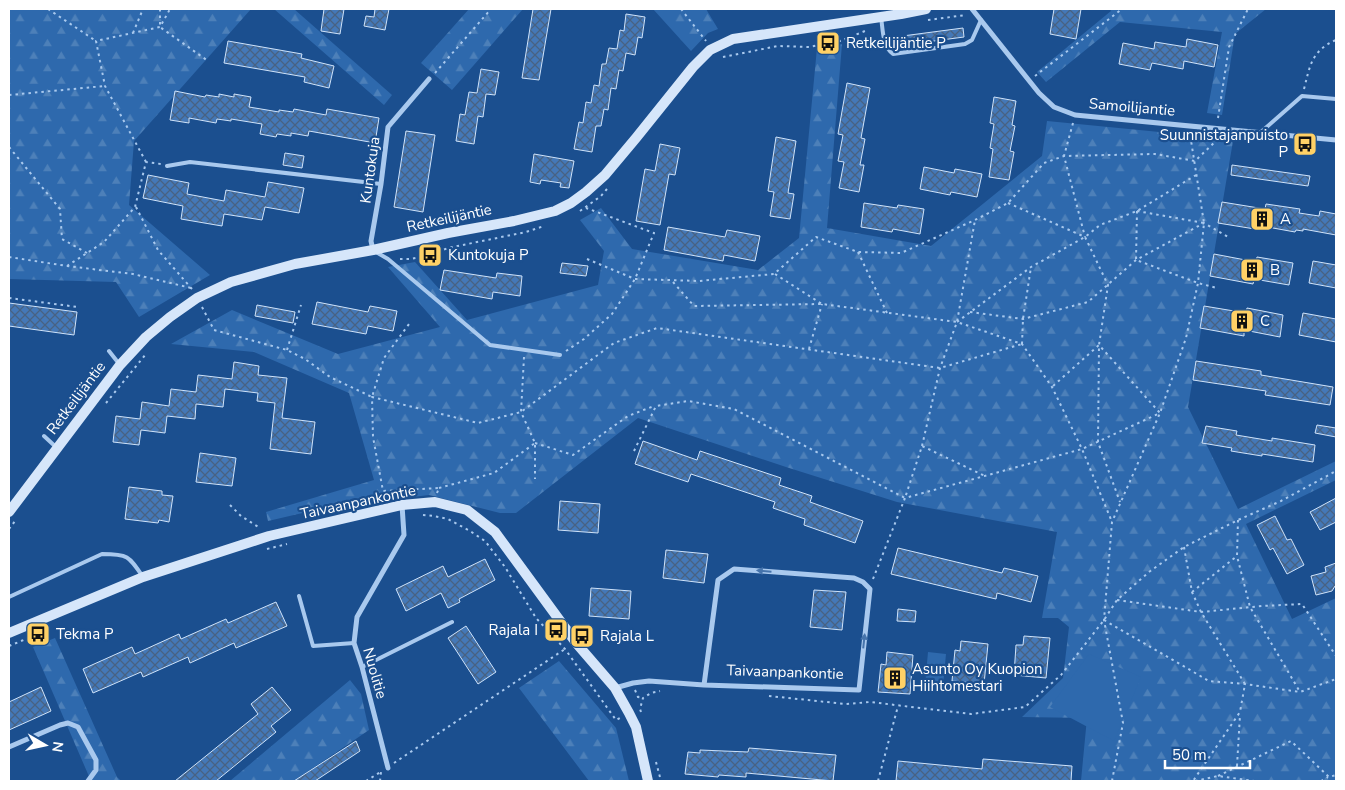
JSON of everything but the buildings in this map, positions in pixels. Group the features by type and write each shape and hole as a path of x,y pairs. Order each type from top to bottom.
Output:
{"street":[{"name":"Retkeilijäntie","path":"9,512 120,365 146,337 170,316 197,298 231,282 295,264 374,250 555,211 571,203 605,175 693,67 710,50 733,40 926,9"},
{"name":"Samoilijantie","path":"972,9 1039,93 1054,106 1076,115 1336,140"},
{"name":"Kuntokuja","path":"374,250 371,241 388,127 429,79"},
{"name":"Taivaanpankontie","path":"9,633 143,577 269,536 435,502 466,510 496,532 577,644 615,688 649,681 704,685 859,690 870,589 863,582 854,578 734,569 718,580 704,685"},
{"name":"Nuolitie","path":"388,768 354,643 358,617 404,535 403,510"},
{"path":"615,688 636,727 648,781"},
{"path":"9,747 60,725 68,723 78,727 96,760 96,770 88,781"}],"lane":[{"path":"881,17 885,44 887,50 893,54 965,44 972,40 981,20"},
{"path":"1261,132 1302,96 1336,99"},
{"path":"167,166 190,162 381,184"},
{"path":"374,250 388,259 490,346 560,354"},
{"path":"109,351 120,365"},
{"path":"44,436 57,448"},
{"path":"9,597 102,554 120,554 132,560 143,577"},
{"path":"299,596 313,646 354,643"},
{"path":"362,668 452,622"}],"path":[{"path":"48,9 96,41 105,86 146,162 135,207 104,242 67,266"},
{"path":"133,33 143,9"},
{"path":"160,9 160,27"},
{"path":"160,27 170,9"},
{"path":"429,79 491,9"},
{"path":"681,9 706,41 710,50"},
{"path":"1028,80 1122,9"},
{"path":"1218,118 1229,47 1248,9"},
{"path":"96,41 160,27 208,61"},
{"path":"1302,96 1311,60 1329,43 1336,40"},
{"path":"9,95 105,86"},
{"path":"1073,121 1064,156 1085,237 1108,285 1099,345 1098,442 1120,502"},
{"path":"1112,781 1123,723 1104,620 1112,522 1160,413 1186,338 1198,283 1204,223 1190,135 1191,126"},
{"path":"1195,161 1217,140"},
{"path":"9,147 60,209 62,239 87,253"},
{"path":"587,259 635,279 699,281 774,274 816,237 858,252 901,253 976,220 1008,203 1044,163 1064,156 1154,154 1195,161"},
{"path":"146,162 167,166"},
{"path":"957,322 1031,268 1085,237 1100,225 1138,211 1197,175"},
{"path":"1008,203 1085,237"},
{"path":"135,207 158,250 197,298 214,330 287,350 305,359 330,377 372,397 478,423 521,412 614,343 657,328 940,368 1022,344"},
{"path":"560,354 584,338 612,314 635,279 654,233 585,208"},
{"path":"1138,211 1204,223 1230,238"},
{"path":"1136,260 1138,211"},
{"path":"870,589 905,498 922,446 940,368 957,322 976,220"},
{"path":"970,312 1023,319 1088,302 1136,260 1204,223"},
{"path":"858,252 887,313"},
{"path":"9,257 133,274 197,298"},
{"path":"1136,260 1216,288"},
{"path":"1022,344 1023,319 1031,268"},
{"path":"774,274 822,304"},
{"path":"672,281 694,306 822,304 957,322 1022,344 1052,387 1082,449 1112,522"},
{"path":"9,298 78,307"},
{"path":"808,350 822,304"},
{"path":"287,350 301,305"},
{"path":"409,324 384,358 372,397 373,437 383,492 439,488 494,474 535,443"},
{"path":"1099,345 1160,413"},
{"path":"1052,387 1099,345"},
{"path":"524,350 521,412 535,443 535,479"},
{"path":"535,443 572,454 628,416 656,406 688,401 734,409 905,498 1082,449 1160,413"},
{"path":"634,450 656,406"},
{"path":"922,446 986,476"},
{"path":"763,696 846,704 870,702 971,714 1025,707 1062,675 1117,600 1149,572 1184,547 1281,501 1336,471"},
{"path":"435,502 439,488"},
{"path":"230,505 241,516 261,529 254,532"},
{"path":"403,510 448,519 485,541 505,567 536,618 565,649 616,720"},
{"path":"1238,520 1237,556 1250,607 1300,692"},
{"path":"262,550 290,543"},
{"path":"1184,547 1192,592 1201,612 1245,684 1240,712 1237,766"},
{"path":"1192,592 1237,556"},
{"path":"1117,600 1201,612 1302,604 1336,656"},
{"path":"1104,620 1209,681 1300,692 1336,679"},
{"path":"9,646 56,626"},
{"path":"366,781 565,649"},
{"path":"640,709 643,698 651,693 660,691"},
{"path":"878,781 898,706"},
{"path":"1193,781 1240,712"},
{"path":"1193,781 1218,776 1291,741 1329,777"},
{"path":"380,781 381,772"},
{"path":"1321,781 1336,774"},
{"path":"1218,776 1254,781"}],"green space":[{"path":"9,9 251,9 134,141 129,205 210,275 139,317 116,282 9,279"},
{"path":"274,9 294,9 392,95 384,105"},
{"path":"469,9 523,9 452,90 421,63"},
{"path":"653,9 706,9 718,29 708,33 691,51"},
{"path":"1110,9 1266,9 1235,34 1222,115 1207,113 1222,32 1120,22 1046,82 1037,72 1111,11"},
{"path":"842,44 827,228 931,246 1042,156 1047,121 1233,141 1188,407 1238,509 1336,461 1336,480 1246,524 1292,619 1336,598 1336,781 1081,781 1087,718 1022,717 1063,678 1069,627 1058,618 1042,618 1057,532 897,502 638,418 516,513 500,513 429,495 324,508 268,521 266,512 374,480 349,393 254,352 171,344 232,310 338,354 440,327 388,267 415,262 467,320 598,285 604,251 580,220 601,208 632,249 758,270 799,238 817,48"},
{"path":"55,638 117,777 121,781 91,781 33,647"},
{"path":"928,652 946,654 943,686 925,685"},
{"path":"1089,654 1141,677 1114,741 1050,707"},
{"path":"559,661 616,728 629,781 589,781 519,688"},
{"path":"350,680 361,694 369,730 294,781 230,781"}],"place":[{"name":"Retkeilijäntie P","path":"828,43"},
{"name":"Suunnistajanpuisto P","path":"1305,144"},
{"name":"A","path":"1262,219"},
{"name":"Kuntokuja P","path":"430,255"},
{"name":"B","path":"1252,270"},
{"name":"C","path":"1242,321"},
{"name":"Rajala I","path":"556,630"},
{"name":"Tekma P","path":"38,634"},
{"name":"Rajala L","path":"582,636"},
{"name":"Asunto Oy Kuopion Hiihtomestari","path":"895,678"}]}
